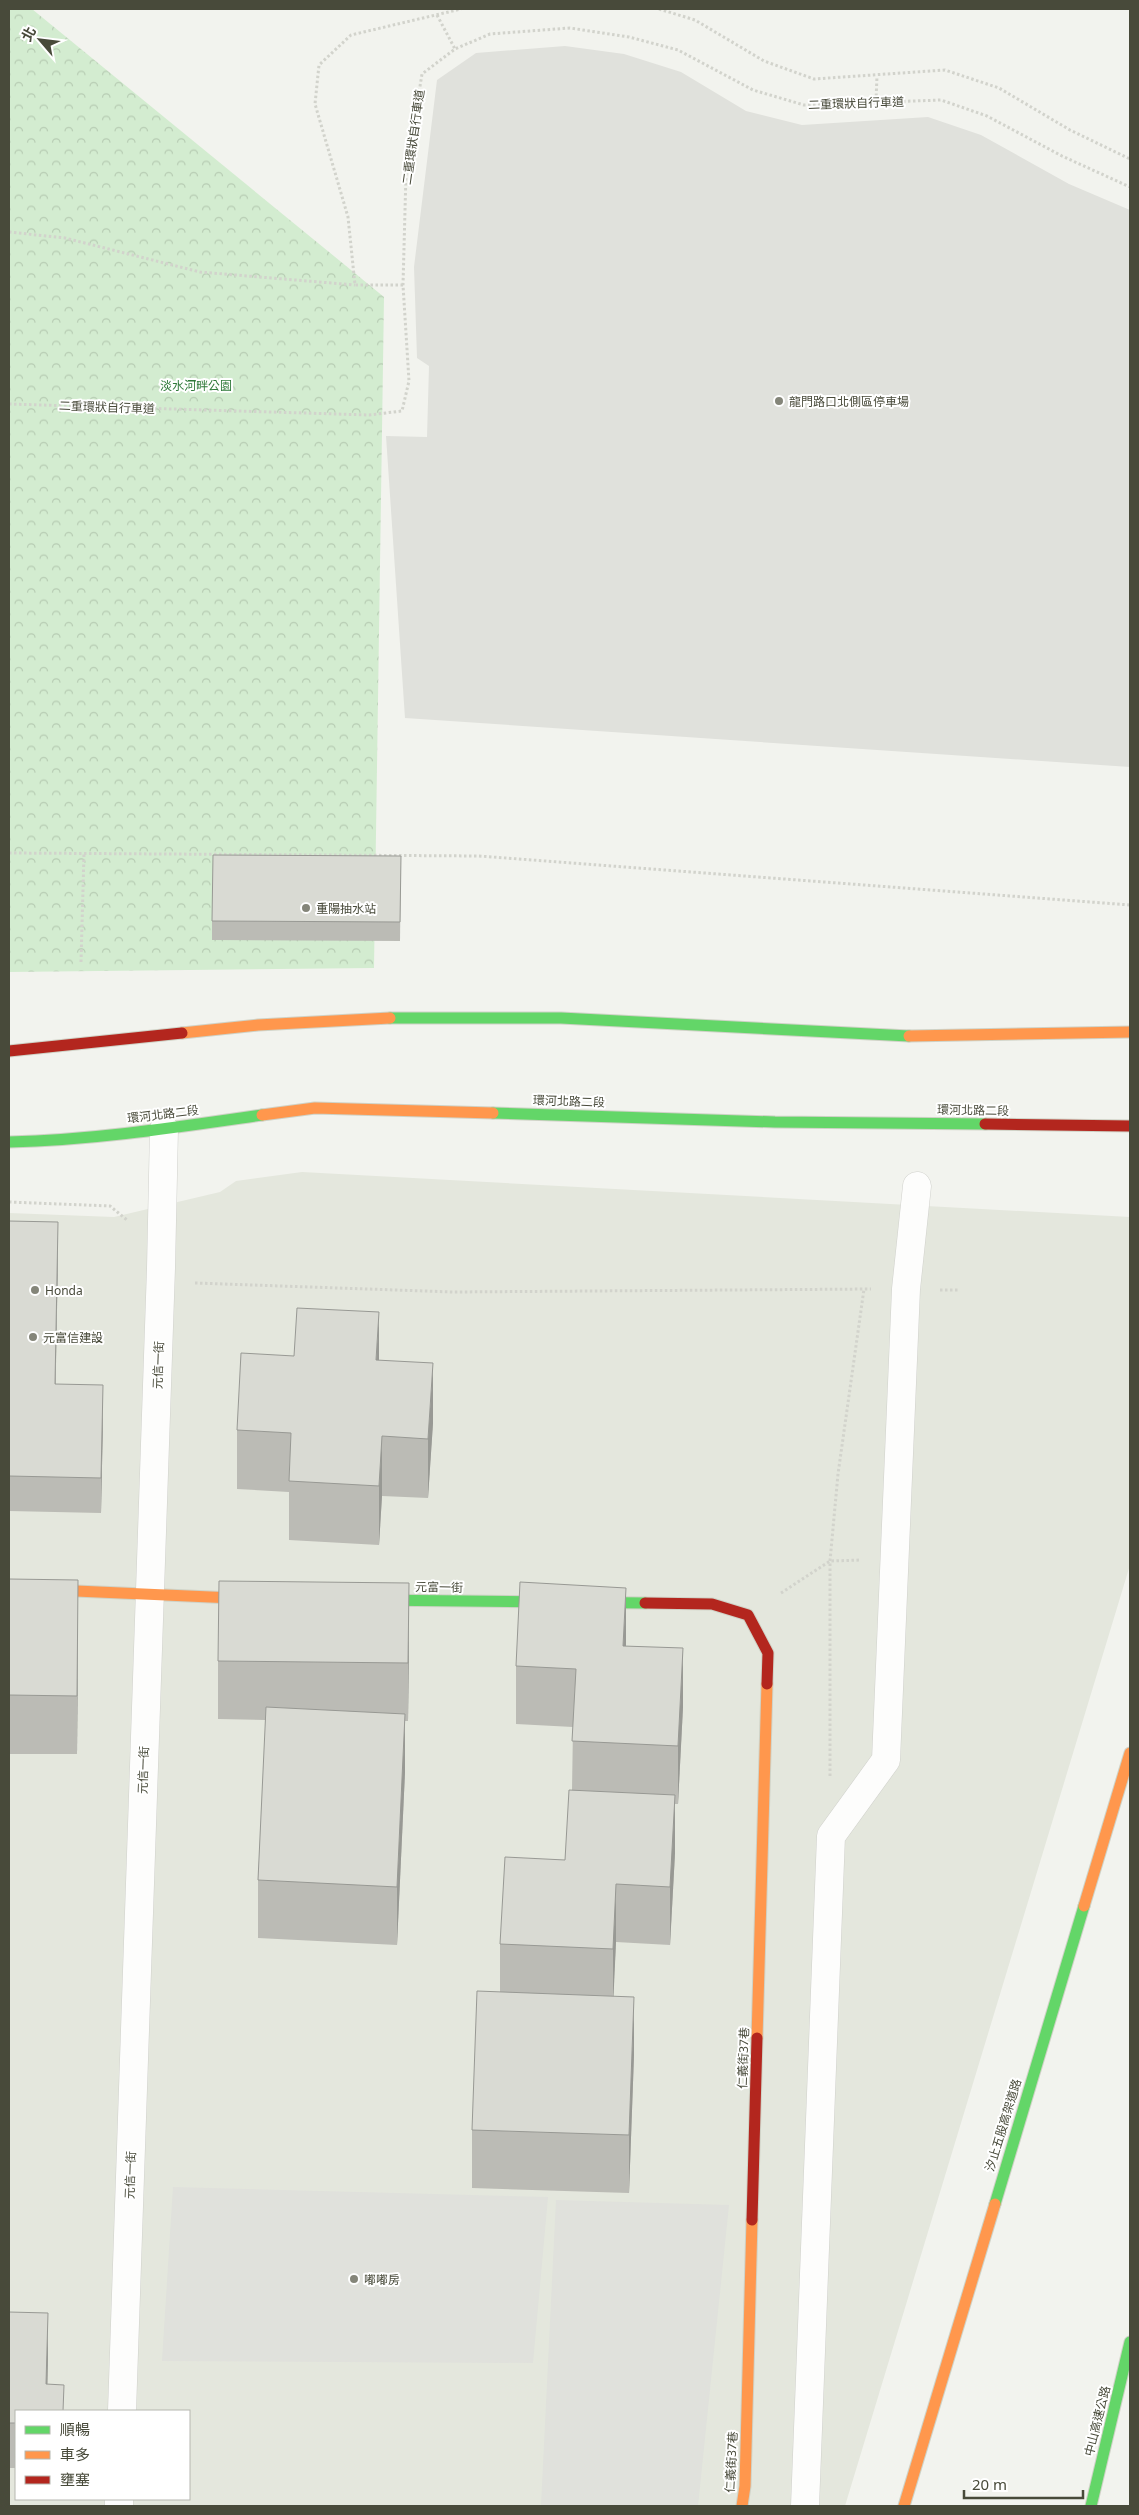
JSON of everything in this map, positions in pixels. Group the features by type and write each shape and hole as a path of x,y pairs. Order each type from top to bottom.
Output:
{"main road":[{"path":"9,1051 258,1025 377,1018 561,1018 929,1037 1130,1032"},
{"name":"環河北路二段","path":"9,1142 46,1141 164,1128 315,1108 775,1122 1130,1126"},
{"path":"9,1588 264,1599"},
{"name":"元富一街","path":"364,1600 712,1604 748,1615"},
{"name":"仁義街37巷","path":"742,2506 745,2486 768,1652 748,1615"},
{"name":"汐止五股高架道路","path":"904,2506 1130,1753"},
{"name":"中山高速公路","path":"1091,2506 1086,2493 1099,2471 1130,2342"}],"street":[{"name":"元信一街","path":"122,2410 164,1128"},
{"path":"806,2506 831,1836 886,1760 906,1289 917,1186"}],"path":[{"path":"355,285 348,217 315,104 319,64 351,36 461,9"},
{"path":"659,9 695,20 764,61 814,79 944,70 999,88 1070,130 1130,159"},
{"path":"437,15 455,49"},
{"name":"二重環狀自行車道","path":"9,404 369,415 402,411 409,381 403,285 406,173 422,74 455,49 490,34 570,28 629,36 678,50 753,90 804,106 876,101 941,100 987,116 1062,156 1130,187"},
{"path":"876,101 878,76"},
{"path":"9,232 65,238 200,272 355,285 403,285"},
{"path":"9,853 479,856 1130,905"},
{"path":"81,962 84,853"},
{"path":"9,1202 110,1206 133,1225"},
{"path":"194,1283 463,1292 960,1290"},
{"path":"830,1778 830,1561 838,1474 864,1289"},
{"path":"781,1593 830,1561 894,1559"}],"shaded area":[{"name":"龍門路口北側區停車場","path":"565,46 624,54 681,72 746,111 802,125 928,117 981,135 1069,184 1130,210 1130,767 405,718 386,436 427,437 429,366 417,358 414,267 437,80 476,53"},
{"path":"302,1172 1130,1217 1130,1565 845,2506 9,2506 9,1213 114,1217 220,1192 236,1181"},
{"name":"嘟嘟房","path":"173,2187 548,2197 533,2363 162,2361"},
{"path":"556,2200 729,2205 698,2506 541,2506"}],"green space":[{"name":"淡水河畔公園","path":"9,9 32,9 384,297 374,968 9,972"}],"building":[{"name":"重陽抽水站","path":"213,855 401,856 400,922 212,921"},
{"name":"元富信建設","path":"9,1221 58,1222 55,1384 103,1385 101,1478 9,1476"},
{"path":"297,1308 379,1312 376,1360 433,1363 428,1439 382,1436 379,1486 289,1481 291,1433 237,1430 241,1353 294,1356"},
{"path":"9,1579 78,1580 77,1696 9,1695"},
{"path":"219,1581 409,1583 408,1663 218,1661"},
{"path":"520,1582 626,1588 623,1646 683,1648 678,1746 572,1741 576,1669 516,1666"},
{"path":"266,1707 405,1714 397,1887 258,1880"},
{"path":"569,1790 675,1795 670,1887 616,1884 613,1949 500,1944 505,1857 565,1860"},
{"path":"477,1991 634,1997 629,2135 472,2130"},
{"path":"9,2312 48,2313 46,2384 64,2385 63,2410 15,2410 15,2423 9,2423"}],"traffic: fast":[{"path":"390,1018 561,1018 909,1036"},
{"path":"493,1113 775,1122 985,1124"},
{"path":"9,1142 104,1136 262,1115"},
{"path":"371,1600 645,1603"},
{"path":"995,2204 1084,1906"},
{"path":"1091,2506 1130,2342"}],"traffic: slow":[{"path":"182,1033 258,1025 390,1018"},
{"path":"909,1036 1130,1032"},
{"path":"262,1115 315,1108 493,1113"},
{"path":"9,1588 255,1599"},
{"path":"757,2038 767,1684"},
{"path":"1084,1906 1130,1753"},
{"path":"904,2506 995,2204"},
{"path":"742,2506 745,2486 752,2220"}],"traffic: jam":[{"path":"9,1051 182,1033"},
{"path":"985,1124 1130,1126"},
{"path":"645,1603 712,1604 748,1615 768,1653 767,1684"},
{"path":"752,2220 757,2038"}],"place":[{"name":"龍門路口北側區停車場","path":"779,401"},
{"name":"重陽抽水站","path":"306,908"},
{"name":"Honda","path":"35,1290"},
{"name":"元富信建設","path":"33,1337"},
{"name":"嘟嘟房","path":"354,2279"}]}
